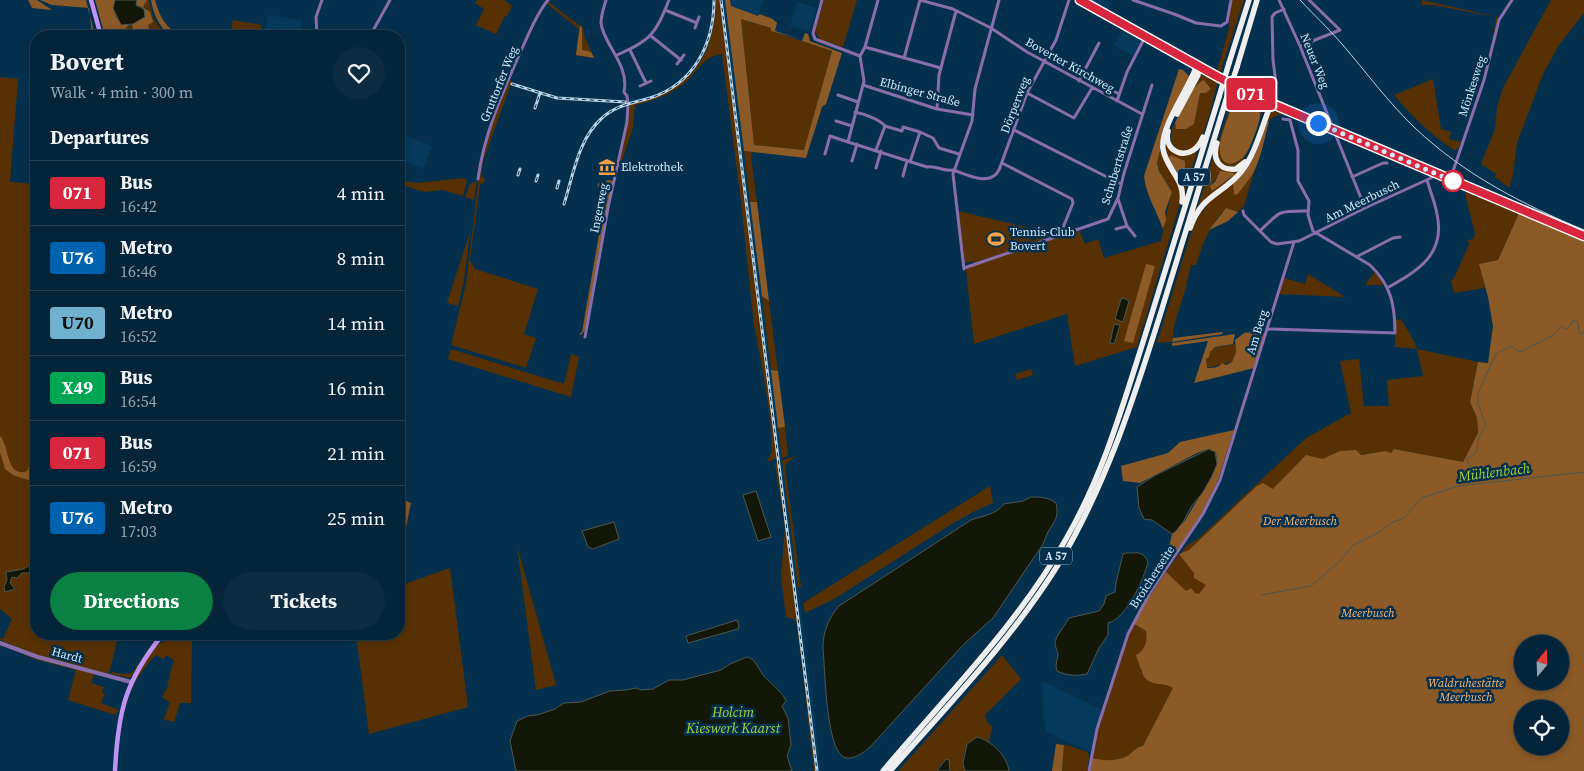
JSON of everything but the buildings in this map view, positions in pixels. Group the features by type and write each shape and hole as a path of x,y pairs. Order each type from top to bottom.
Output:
{"highway":[{"name":"A 57","path":"883,771 1012,621 1036,587 1074,525 1094,484 1111,442 1249,0"},
{"name":"A 57","path":"890,771 1017,624 1041,591 1075,535 1096,493 1117,444 1137,389 1257,0"},
{"path":"1199,66 1198,75 1167,134 1169,144 1181,153 1191,152 1200,145 1207,123 1212,118"},
{"path":"1175,236 1175,228 1183,202 1183,191 1181,184 1167,161 1163,148 1164,138 1195,70 1199,66"},
{"path":"1219,124 1220,129 1214,155 1218,164 1226,169 1236,169 1243,165 1248,157 1265,107 1269,102"},
{"path":"1180,250 1187,239 1192,222 1206,201 1236,178 1244,168 1269,108 1269,102"}],"main road":[{"path":"91,0 99,30"},
{"path":"1080,0 1199,66 1269,102 1584,236"},
{"path":"115,771 121,711 131,682 142,661 158,640"}],"street":[{"path":"317,30 316,17 322,0"},
{"path":"373,30 390,0"},
{"name":"Gruttorfer Weg","path":"478,179 484,145 505,90 538,14 548,0"},
{"name":"Ingerweg","path":"585,337 608,208 627,122 625,86 617,56 602,27 601,17 606,0"},
{"path":"617,56 641,44 651,36 669,0"},
{"path":"822,0 813,33 815,39 860,56"},
{"path":"848,142 863,85 864,77 860,56 865,47 878,0"},
{"path":"904,58 920,0"},
{"name":"Boverter Kirchweg","path":"920,0 956,11 991,28 1027,52 1142,114"},
{"path":"954,170 973,115 975,89 999,0"},
{"name":"Dörperweg","path":"825,154 830,136 944,170 954,170 987,180 995,177 1002,163 1026,93 1056,40 1068,0"},
{"path":"1133,0 1174,14 1196,24 1221,26 1227,22 1231,0"},
{"name":"Neuer Weg","path":"1279,0 1300,46 1365,208"},
{"path":"1300,46 1340,30 1309,0"},
{"name":"Mönkesweg","path":"1450,180 1484,80 1499,20 1512,0"},
{"path":"1276,83 1273,60 1272,17 1274,13 1284,9"},
{"path":"665,10 697,23"},
{"path":"937,109 938,83 956,11"},
{"path":"695,28 699,17"},
{"path":"651,36 681,60"},
{"path":"1117,101 1127,72 1145,36"},
{"path":"1079,81 1099,43"},
{"path":"865,47 941,68"},
{"path":"630,50 646,83"},
{"path":"677,64 684,55"},
{"path":"1083,74 1119,94"},
{"path":"640,86 651,81"},
{"name":"Elbinger Straße","path":"863,85 937,109 973,115"},
{"name":"Schubertstraße","path":"954,170 953,179 964,268 1108,219 1118,198 1152,85"},
{"path":"1026,93 1074,118 1092,88"},
{"path":"838,95 858,102"},
{"path":"855,112 870,116 872,119 882,122 885,126 902,132 903,127 920,132 933,138 940,148 959,154"},
{"path":"1267,329 1395,333 1393,302 1377,271 1313,231 1308,211 1308,196 1298,181 1297,142 1290,120 1283,119"},
{"path":"836,121 852,126"},
{"path":"876,150 885,126"},
{"path":"1014,130 1121,184"},
{"path":"902,176 920,132"},
{"path":"852,161 857,144"},
{"path":"876,168 881,151"},
{"path":"1002,163 1072,199 1073,202 1062,235"},
{"path":"1352,177 1388,163"},
{"name":"Am Meerbusch","path":"1294,242 1299,242 1365,208 1427,180 1436,173"},
{"path":"1387,288 1419,269 1434,249 1439,225 1427,180"},
{"path":"1118,198 1127,226 1135,236"},
{"path":"1242,211 1273,243 1294,242"},
{"path":"1260,231 1278,213 1308,211"},
{"path":"1116,229 1127,226"},
{"path":"1357,257 1393,238 1400,237"},
{"name":"Am Berg","path":"1237,428 1294,242"},
{"name":"Broicherseite","path":"1090,771 1097,729 1128,634 1145,600 1209,505 1220,480 1237,428"},
{"name":"Hardt","path":"0,643 38,657 131,682"}],"shaded area":[{"path":"713,0 715,0 713,29 707,50 693,71 665,93 624,106 623,100 645,98 671,87 692,68 700,56 709,35"},
{"path":"720,0 725,0 821,771 816,771"},
{"path":"730,0 764,0 758,16 731,6"},
{"path":"1088,0 1107,0 1112,3 1105,10"},
{"path":"797,2 817,8 810,31 790,26"},
{"path":"268,15 302,21 300,30 262,30 262,28 266,29"},
{"path":"1124,29 1142,39 1133,56 1114,45"},
{"path":"405,135 432,146 423,169 406,162 405,165"},
{"path":"1042,681 1103,710 1092,752 1066,742 1046,731 1043,715"}],"green space":[{"path":"28,0 37,0 52,10 32,8"},
{"path":"40,0 86,0 88,8 52,5"},
{"path":"95,0 115,0 116,17 121,23 129,25 124,30 103,30"},
{"path":"137,0 147,0 143,7 150,12 153,22 148,25 150,30 133,30 132,24 145,17 142,7 136,5"},
{"path":"147,0 149,0 153,18 162,30 150,30 148,9 143,7"},
{"path":"151,0 155,0 164,21 172,30 164,30"},
{"path":"477,0 504,0 512,6 496,34 476,25 484,9 475,3"},
{"path":"715,0 720,0 777,458 767,462 772,451 770,417 754,325 741,202 722,54 709,58 682,85 671,92 654,100 635,105 633,127 620,167 618,168 625,135 628,104 666,91 681,82 694,70 703,57 710,41 714,22"},
{"path":"725,0 730,0 731,6 758,16 759,14 773,19 777,23 775,31 800,39 771,31 771,28 741,19 754,145 804,150 832,51 802,41 805,33 808,34 810,41 842,53 806,158 744,151"},
{"path":"824,0 857,0 843,47 820,40 815,31"},
{"path":"1232,0 1244,0 1220,73 1217,71 1229,28"},
{"path":"1422,0 1497,17 1491,52 1496,17 1433,5 1422,5"},
{"path":"1551,0 1584,0 1584,13 1559,45 1543,74 1517,143 1513,175 1509,188 1495,177 1496,174 1481,164 1495,129 1497,107 1503,88"},
{"path":"547,1 583,28 594,58 576,55 579,29 546,3"},
{"path":"90,15 94,30 91,30"},
{"path":"741,19 832,51 804,150 754,145"},
{"path":"233,20 262,25 261,30 231,30"},
{"path":"132,24 133,30 123,30"},
{"path":"580,26 582,27 582,50 591,52 594,58 576,55"},
{"path":"1179,69 1183,70 1190,77 1164,129 1157,163 1159,171 1172,192 1165,212 1166,220 1163,229 1149,197 1144,176"},
{"path":"1203,74 1218,81 1210,113 1198,143 1188,151 1182,151 1173,145 1171,139 1172,132 1175,123 1176,129 1194,124 1199,95 1211,89 1206,82 1198,83 1191,93"},
{"path":"0,77 18,79 10,182 30,184 30,640 117,640 109,674 37,655 0,640 0,638 3,639 12,619 0,609"},
{"path":"1433,79 1441,129 1451,132 1449,139 1460,142 1464,137 1457,150 1454,150 1429,132 1394,95"},
{"path":"509,80 512,81 483,161 481,176 485,179 484,183 480,184 470,260 475,269 538,289 524,334 536,338 526,368 451,345 466,284 480,167 489,133"},
{"path":"1204,80 1211,89 1206,93 1200,93 1194,124 1186,129 1176,129 1175,123 1187,98 1195,87"},
{"path":"1235,89 1260,101 1263,108 1260,117 1260,113 1252,103 1242,98 1233,100 1220,152 1233,164 1239,161 1247,152 1242,161 1233,167 1219,162 1217,148"},
{"path":"1244,98 1258,108 1260,112 1259,123 1245,155 1238,161 1230,164 1223,161 1220,144 1233,100"},
{"path":"1272,110 1283,114 1269,121 1261,134 1247,168 1242,175 1233,183 1238,194 1256,166 1244,206 1238,212 1226,208 1211,227 1196,265 1191,265 1174,326 1172,342 1157,343 1194,223 1208,203 1236,180"},
{"path":"1267,122 1269,122 1255,169 1238,194 1234,195 1233,183 1250,163"},
{"path":"1166,139 1176,152 1198,149 1184,193 1165,153","holes":["1170,156 1185,161 1185,167 1181,177 1169,161"]},
{"path":"744,151 754,153 751,156 757,202 750,202"},
{"path":"1161,151 1179,185 1181,200 1137,347 1075,366 1067,314 974,344 967,267 1079,230 1085,244 1098,239 1104,258 1161,241 1172,192 1160,172 1158,157"},
{"path":"1171,155 1185,161 1181,177 1169,161"},
{"path":"1213,157 1222,169 1243,167 1233,177 1222,171 1212,184 1219,185 1232,178 1196,212"},
{"path":"1220,171 1234,173 1234,175 1212,191 1210,186 1215,182"},
{"path":"464,178 467,181 463,196 443,190 424,192 405,186 405,181 416,183"},
{"path":"476,181 476,185 464,280 458,306 447,303 470,232 474,200 465,197 470,184"},
{"path":"606,181 613,181 605,216 600,217 603,214 608,189 597,186 599,183 607,185"},
{"path":"1466,192 1519,213 1498,260 1480,264 1485,288 1454,293 1451,281 1469,244 1468,240 1473,239 1475,234"},
{"path":"750,202 757,202 769,301 762,296"},
{"path":"1226,208 1238,212 1228,221 1209,230"},
{"name":"Tennis-Club Bovert","path":"958,211 1034,229 1030,241 1043,237 1042,241 975,263 973,261 965,263"},
{"name":"Meerbusch","path":"1519,213 1584,240 1584,771 1090,771 1092,758 1120,759 1143,746 1173,688 1149,682 1143,675 1136,655 1142,651 1145,645 1146,631 1133,623 1142,607 1166,572 1186,591 1191,588 1195,593 1199,594 1206,585 1194,578 1194,573 1179,554 1189,550 1257,486 1263,483 1273,489 1306,455 1323,459 1340,451 1356,450 1361,455 1385,451 1391,453 1394,449 1463,462 1478,433 1477,418 1470,402 1478,362 1488,363 1493,326 1488,297 1479,264 1498,260"},
{"path":"599,219 604,223 585,330 581,335 579,334 582,332 601,223"},
{"path":"1146,264 1155,266 1133,343 1124,341"},
{"path":"1375,272 1384,285 1366,285 1366,283"},
{"path":"1308,274 1345,297 1279,294 1284,278 1305,284"},
{"path":"762,296 769,301 778,371 771,370"},
{"path":"1401,319 1417,349 1395,347 1396,320"},
{"path":"1259,331 1264,334 1254,368 1194,383 1208,341 1172,346 1172,343 1235,334 1233,344 1215,347 1210,352 1209,357 1206,359 1207,368 1215,367 1222,363 1226,365 1232,362 1236,352 1235,340 1244,333"},
{"path":"1222,332 1223,334 1172,342 1173,338"},
{"path":"1235,344 1236,352 1232,362 1207,368 1206,359 1212,348"},
{"path":"451,349 564,384 571,354 579,357 571,397 448,359"},
{"name":"Der Meerbusch","path":"1417,349 1478,362 1470,402 1477,418 1478,433 1463,462 1394,449 1139,771 1092,758 1095,739 1128,634 1179,554 1186,546 1198,539 1306,438 1351,413 1340,361 1359,359 1364,406 1389,406 1387,380 1423,376","holes":["1340,451 1360,455 1385,451 1359,457 1330,456"]},
{"path":"1031,369 1033,375 1017,380 1015,374"},
{"path":"771,370 778,371 785,427 778,428"},
{"path":"785,427 788,456 782,458 778,428"},
{"path":"1234,430 1218,480 1202,514 1178,550 1171,551 1169,548 1172,534 1184,522 1212,476 1217,464 1216,452 1208,449 1197,453 1140,483 1123,481 1121,466 1168,453 1180,442"},
{"path":"0,436 15,470 20,472 27,471 30,464 30,480 13,475 5,469 0,452"},
{"path":"798,456 790,460 785,466 801,587 798,587 782,460"},
{"path":"778,461 816,771 814,771 797,624 794,619 786,617 781,575 785,528 775,464"},
{"path":"990,486 993,503 955,522 834,599 805,613 803,603"},
{"path":"405,500 411,503 405,532"},
{"path":"517,546 556,685 536,690"},
{"path":"450,568 468,707 369,734 357,640 405,640 405,584"},
{"path":"155,640 130,678 111,674 112,672 132,673"},
{"path":"167,640 192,640 191,703 180,703 174,722 164,719 170,702 162,697 171,678 169,677 174,660 166,655 163,659 156,655 145,667 136,680 125,710 123,710 135,678 144,662 155,647"},
{"path":"0,643 19,651 124,681 125,684 120,680 94,674 91,683 104,687 102,692 105,694 101,703 119,710 115,715 68,700 76,670 38,660 0,645"},
{"path":"1002,655 1021,679 985,715 987,722 992,727 989,742 982,738 964,752 963,763 965,771 950,771 949,760 939,766 937,771 898,771"},
{"path":"1056,744 1064,745 1062,771 1052,771"},
{"path":"1064,745 1088,752 1087,771 1062,771"}],"water":[{"path":"115,0 137,0 136,5 144,9 145,17 133,24 121,25 113,8"},
{"path":"1124,298 1129,301 1123,322 1115,319 1121,299"},
{"path":"1114,324 1120,325 1114,344 1110,343"},
{"path":"1209,449 1215,452 1217,464 1203,492 1176,531 1172,534 1152,520 1144,519 1139,508 1137,487 1156,475"},
{"path":"756,491 771,537 758,541 743,495"},
{"path":"1031,497 1047,498 1056,503 1056,519 1043,544 993,618 964,644 870,747 851,758 843,757 835,746 829,719 823,647 825,630 835,610 971,520 993,513 1004,504 1023,501"},
{"path":"614,522 619,539 593,549 588,547 582,531"},
{"path":"1123,554 1142,554 1148,562 1143,578 1128,606 1115,620 1108,623 1108,635 1099,648 1087,674 1072,675 1057,671 1058,655 1055,640 1069,618 1099,611 1104,604 1106,596 1115,592"},
{"path":"29,566 30,571 22,573 17,578 12,577 10,583 15,589 5,592 6,572"},
{"path":"737,620 738,629 688,643 686,636"},
{"name":"Holcim Kieswerk Kaarst","path":"747,657 754,661 764,676 781,693 786,701 782,706 788,718 791,745 787,756 792,771 516,771 510,741 517,721 555,709 564,703 581,702 610,691 636,688 641,690 653,689 669,680 683,680 721,670"},
{"path":"977,737 988,742 998,750 1008,765 1009,771 965,771 963,763 967,744"},
{"path":"946,759 949,760 950,771 937,771"}],"waterway":[{"path":"1469,484 1468,477 1471,469 1467,459 1476,452 1479,437 1486,426 1478,404 1478,394 1497,353 1511,346 1520,352 1554,335 1561,326 1566,329 1572,321 1578,323 1579,333 1584,332"},
{"name":"Mühlenbach","path":"1261,595 1311,586 1340,561 1353,545 1378,533 1393,522 1404,518 1421,498 1458,486 1584,472"}],"tram line":[{"path":"1300,0 1342,44 1396,108 1434,145 1474,174 1516,199 1584,230"}],"railway":[{"path":"564,204 577,158 587,136 602,118 619,107 665,92 679,83 699,60 710,32 714,0"},
{"path":"721,0 817,771"},
{"path":"512,84 557,98 625,102"},
{"path":"535,108 540,93"},
{"path":"518,175 520,169"},
{"path":"536,181 538,175"},
{"path":"557,188 559,181"}],"bus line":[{"name":"071","path":"1080,0 1261,99 1584,236"}],"place":[{"name":"Elektrothek","path":"607,167"},
{"name":"Tennis-Club Bovert","path":"996,239"}],"route":[{"path":"1318,123 1453,181"}],"park label":[{"name":"Waldruhestätte Meerbusch","path":"1466,690"}]}
